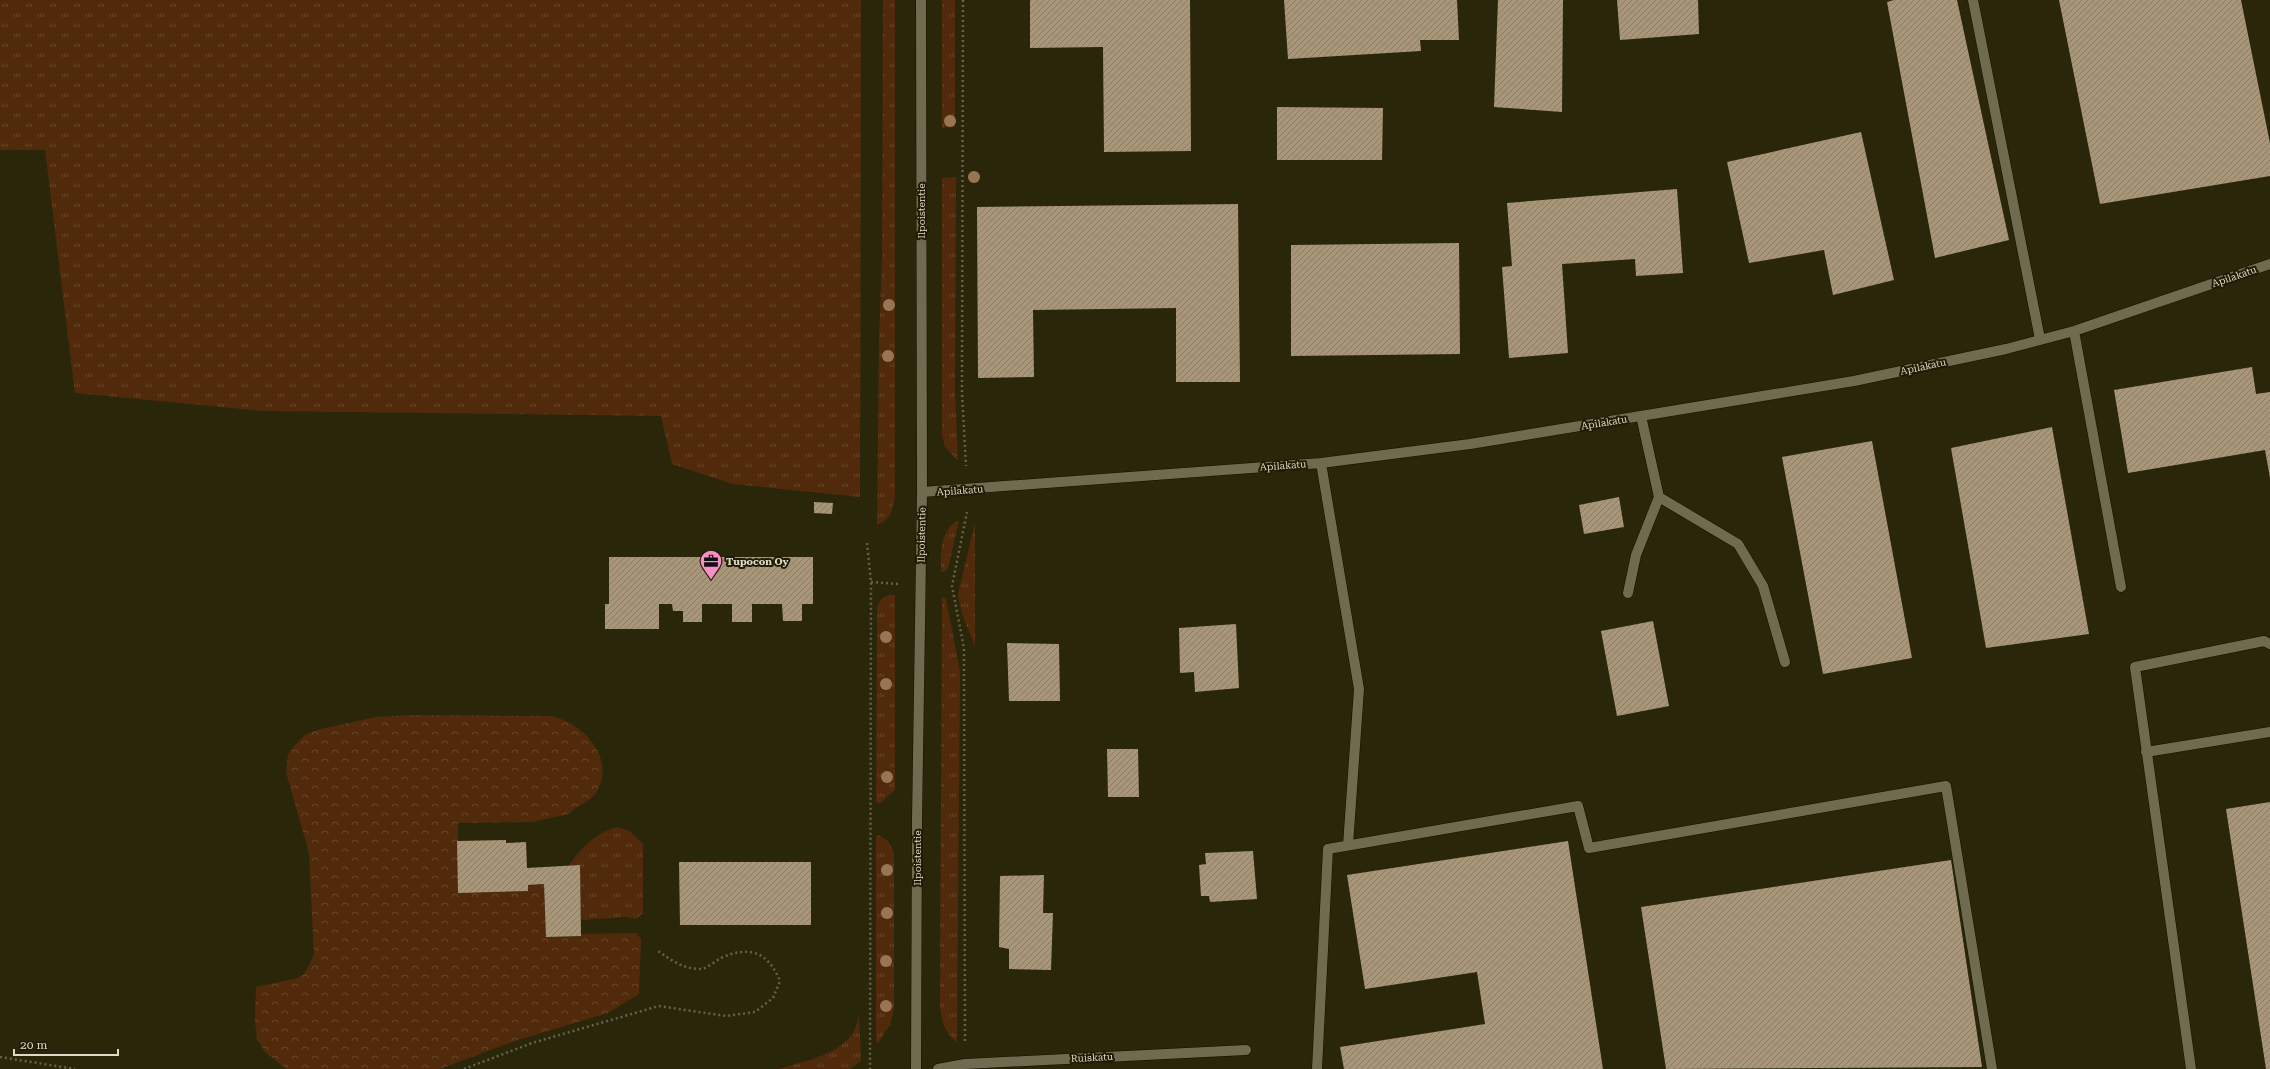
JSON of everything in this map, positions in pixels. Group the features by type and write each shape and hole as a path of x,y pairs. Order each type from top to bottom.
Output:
{"street":[{"name":"Ilpoistentie","path":"916,1069 917,813 922,492 921,0"},
{"path":"1974,0 2040,340"},
{"name":"Apilakatu","path":"922,492 968,490 1321,462 1470,444 1854,381 2006,349 2074,331 2270,264"},
{"path":"2074,331 2121,587"},
{"path":"1628,594 1636,555 1659,497 1641,416"},
{"path":"1321,462 1359,689 1348,845"},
{"path":"1659,497 1738,544 1763,586 1785,662"},
{"path":"2191,1069 2135,668 2264,641 2270,644"},
{"path":"2146,752 2270,732"},
{"path":"1317,1069 1328,849 1578,806 1589,848 1946,786 1992,1069"},
{"name":"Ruiskatu","path":"938,1069 965,1064 1246,1050"},
{"path":"1074,1058 1075,1069"}],"path":[{"path":"963,0 962,393 968,490 967,518 952,586 964,648 965,1064"},
{"path":"867,543 871,582 870,1069"},
{"path":"464,1069 532,1043 659,1006 726,1016 755,1012 773,998 780,981 773,966 763,955 741,952 722,958 701,969 680,966 658,951"},
{"path":"0,1057 75,1069"}],"green space":[{"path":"0,0 861,0 860,497 733,484 672,464 661,416 263,411 75,393 45,150 0,150"},
{"path":"883,0 895,0 895,497 890,514 882,523 877,525 879,341 882,258"},
{"path":"942,0 955,0 955,127 942,128"},
{"path":"956,177 955,392 958,461 945,447 942,435 942,178"},
{"path":"956,521 959,521 948,568 946,571 941,572 942,544 946,532"},
{"path":"975,522 975,647 961,611 958,594"},
{"path":"889,595 895,595 895,790 879,804 876,802 877,606 882,598"},
{"path":"942,597 946,599 960,671 957,1042 949,1035 944,1026 940,1006"},
{"path":"413,715 551,716 575,726 594,745 600,756 602,768 601,781 595,794 569,814 532,822 458,823 458,893 544,884 546,937 581,936 581,934 636,933 641,939 639,994 608,1013 515,1041 440,1069 286,1069 265,1052 257,1039 255,1022 256,987 298,978 305,973 314,955 309,853 286,772 288,755 292,748 306,734 321,729 376,717"},
{"path":"618,827 630,831 643,844 643,913 636,919 626,917 581,920 580,865 569,865 579,852 596,837"},
{"path":"878,835 888,841 894,852 894,1009 890,1025 878,1043 876,1041 876,837"},
{"path":"859,1013 861,1061 850,1069 779,1069 817,1057 841,1046 850,1037 856,1026"}],"building":[{"path":"1030,0 1190,0 1191,151 1104,152 1103,47 1030,48"},
{"path":"1284,0 1457,0 1459,40 1420,40 1421,51 1288,59"},
{"path":"1498,0 1563,0 1562,112 1494,107"},
{"path":"1617,0 1698,0 1699,34 1620,40"},
{"path":"1894,0 1957,0 2009,240 1935,258 1887,2"},
{"path":"2059,0 2241,0 2270,143 2270,176 2100,204"},
{"path":"1277,107 1383,108 1382,160 1277,160"},
{"path":"1861,132 1894,280 1833,295 1824,250 1749,263 1727,162"},
{"path":"1677,189 1683,273 1636,276 1635,259 1562,264 1568,353 1509,358 1502,267 1512,266 1507,203"},
{"path":"1238,204 1240,382 1176,382 1176,308 1033,310 1034,377 978,378 977,207"},
{"path":"1459,243 1460,354 1291,356 1291,245"},
{"path":"2252,367 2256,394 2270,392 2270,478 2265,450 2128,473 2114,390"},
{"path":"2052,427 2089,634 1986,648 1951,448"},
{"path":"1872,441 1912,658 1823,674 1782,457"},
{"path":"1619,497 1624,527 1584,534 1579,505"},
{"path":"814,502 833,503 832,514 814,513"},
{"path":"609,557 813,557 813,604 802,604 802,621 783,621 782,604 752,604 752,622 732,622 732,604 702,604 702,622 683,622 683,611 673,611 672,604 659,604 659,629 605,629 605,604 609,604"},
{"path":"1653,621 1669,706 1617,716 1601,631"},
{"path":"1236,624 1239,688 1195,692 1194,672 1180,673 1179,628"},
{"path":"1007,643 1059,644 1060,701 1009,701"},
{"path":"1107,749 1138,749 1139,797 1108,797"},
{"path":"2270,802 2270,1069 2266,1069 2226,809"},
{"path":"506,840 506,843 526,842 527,868 580,865 581,936 546,937 544,884 528,885 528,891 458,893 457,841"},
{"path":"1568,841 1603,1069 1344,1069 1340,1047 1485,1024 1477,972 1365,989 1347,875"},
{"path":"1253,851 1257,899 1210,902 1209,896 1201,896 1199,865 1206,864 1205,853"},
{"path":"1951,860 1982,1067 1666,1069 1641,907"},
{"path":"679,862 811,862 811,925 680,925"},
{"path":"1044,875 1043,913 1053,913 1051,970 1009,969 1009,949 999,947 1000,876"}],"place":[{"name":"Tupocon Oy","path":"711,580"}]}
